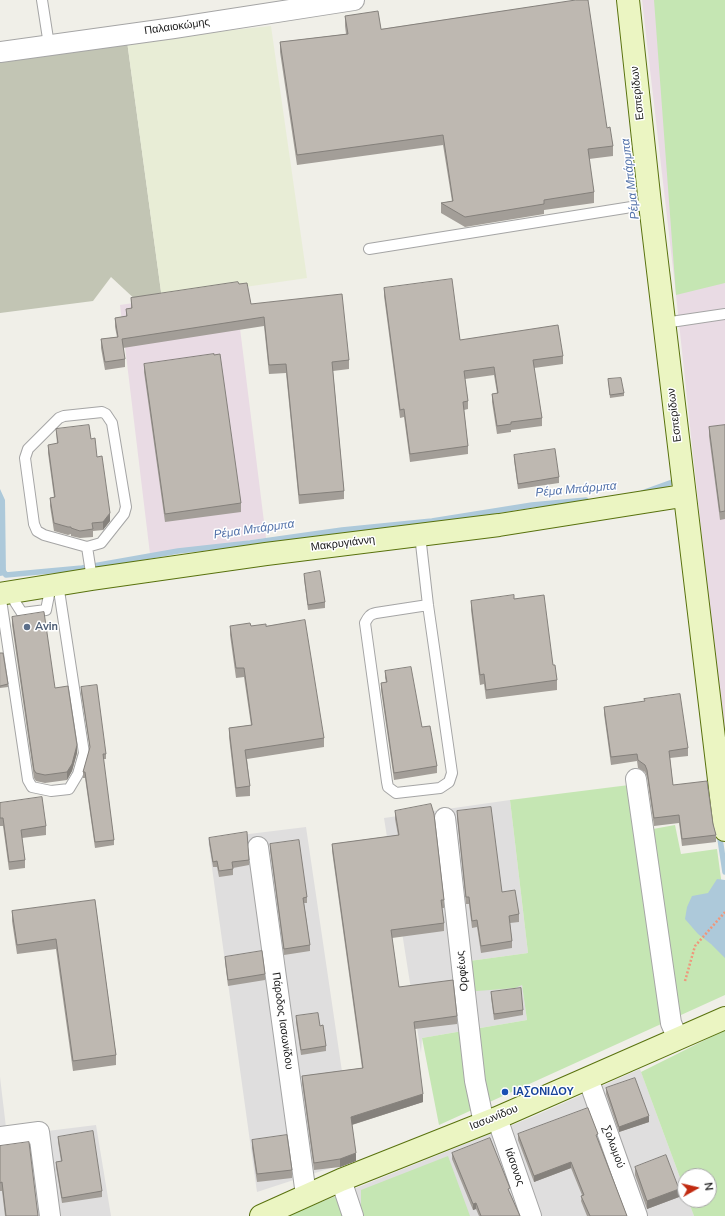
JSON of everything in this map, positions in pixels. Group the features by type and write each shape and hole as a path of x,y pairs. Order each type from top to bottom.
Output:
{"street":[{"name":"Παλαιοκώμης","path":"0,52 174,28 304,4 354,0"},
{"name":"Εσπερίδων","path":"628,0 650,204 725,830"},
{"name":"Μακρυγιάννη","path":"5,596 54,585 92,579 499,524 682,496 686,500"},
{"path":"636,779 671,1023 678,1039"},
{"name":"Ορφέως","path":"445,818 475,1081 490,1120"},
{"name":"Πάροδος Ιασωνίδου","path":"258,846 306,1195"},
{"name":"Ιασωνίδου","path":"261,1216 341,1180 490,1120 725,1018"},
{"name":"Σολωμού","path":"588,1078 637,1216"},
{"name":"Ιάσονος","path":"490,1120 531,1216"},
{"path":"0,1137 39,1132 50,1216"},
{"path":"341,1180 353,1216"}],"lane":[{"path":"42,0 49,45"},
{"path":"369,250 650,204"},
{"path":"664,323 725,314"},
{"path":"102,412 106,414 112,423 126,507 124,514 101,543 87,547 44,535 38,531 34,524 24,458 28,449 59,418 64,416 102,412"},
{"path":"420,535 428,605 452,772 449,782 440,788 396,793 388,787 386,782 365,622 371,614 376,612 428,605"},
{"path":"87,547 92,579"},
{"path":"5,596 28,780 32,787 51,792 69,788 78,774 84,753 54,585"}],"path":[{"path":"684,985 694,946 725,912"}],"shaded area":[{"path":"642,0 725,0 725,754 676,295"},
{"path":"271,26 307,278 162,299 127,41"},
{"path":"127,41 162,299 138,302 111,277 93,301 0,313 0,57"},
{"path":"235,288 266,538 150,554 120,305"},
{"path":"510,800 528,953 462,962 522,984 527,1020 422,1038 421,1053 384,818"},
{"path":"306,827 355,1160 257,1192 208,839"},
{"path":"640,1069 677,1169 677,1208 691,1208 694,1216 287,1216 532,1117"},
{"path":"0,1077 7,1136 96,1125 111,1216 0,1216"}],"green space":[{"path":"654,0 725,0 725,283 676,295"},
{"path":"637,784 642,831 675,825 681,854 717,849 725,908 725,995 439,1125 422,1038 527,1020 522,985 515,988 465,992 462,962 528,953 510,800"},
{"path":"725,1030 725,1216 694,1216 691,1208 717,1208 717,1168 677,1168 677,1169 641,1072"},
{"path":"448,1156 470,1216 361,1216 361,1190"},
{"path":"341,1194 347,1216 287,1216"}],"water":[{"path":"0,489 5,500 6,575 0,576"},
{"path":"717,879 725,880 725,958 698,934 685,919 687,907 692,896 708,893"}],"building":[{"path":"576,0 588,0 607,128 610,127 613,146 588,149 594,192 544,200 544,204 465,217 441,203 453,201 443,135 297,155 280,42 348,34 345,16 378,11 381,29"},
{"path":"452,279 460,340 558,325 563,356 533,360 542,418 511,422 511,424 497,426 492,394 498,393 494,367 464,371 468,401 463,402 468,446 410,454 404,409 400,410 384,288"},
{"path":"238,282 239,284 247,283 251,304 342,294 349,360 332,362 344,491 299,495 286,364 269,365 264,317 122,339 125,359 105,362 101,339 118,337 115,318 127,316 126,309 132,308 131,298"},
{"path":"220,354 241,503 165,514 144,364"},
{"path":"621,378 624,393 610,395 608,379"},
{"path":"89,425 91,439 95,438 97,457 102,456 110,513 103,522 92,523 93,529 80,531 54,523 50,498 55,497 48,445 58,443 56,429"},
{"path":"725,425 725,511 720,512 709,427"},
{"path":"555,449 559,477 518,484 514,455"},
{"path":"320,571 325,602 308,605 304,574"},
{"path":"514,595 514,599 544,595 553,665 555,665 557,680 486,690 484,674 480,675 471,601"},
{"path":"44,612 55,688 68,686 77,745 72,764 67,772 45,775 36,773 34,770 12,617"},
{"path":"305,620 324,738 245,750 250,786 236,788 229,728 252,725 244,668 236,668 230,626 250,623 251,626 266,624 266,626"},
{"path":"0,653 3,653 8,684 0,686"},
{"path":"411,667 422,727 430,726 437,766 394,773 381,683 387,682 385,671"},
{"path":"97,685 106,754 103,754 114,840 95,842 85,772 83,772 90,747 81,687"},
{"path":"680,694 688,748 669,751 673,785 707,781 716,835 682,839 679,815 654,818 647,770 645,765 638,760 637,754 611,757 604,707"},
{"path":"42,797 46,826 21,830 25,860 9,862 3,818 0,818 0,803"},
{"path":"431,804 434,814 444,900 441,900 444,923 391,930 399,987 453,980 457,1016 414,1022 423,1094 351,1117 356,1153 340,1159 314,1163 302,1076 363,1068 332,844 399,835 395,811"},
{"path":"491,807 502,892 515,890 519,914 509,916 512,941 481,946 477,920 472,921 469,897 466,897 457,811"},
{"path":"247,832 249,860 232,862 233,869 219,871 217,861 213,862 209,838"},
{"path":"299,840 307,897 303,898 310,945 284,949 270,844"},
{"path":"95,900 116,1055 73,1061 56,939 17,945 12,911"},
{"path":"262,951 265,974 228,980 225,957"},
{"path":"521,988 523,1010 494,1014 491,992"},
{"path":"318,1013 320,1026 323,1025 326,1046 301,1050 296,1016"},
{"path":"635,1078 649,1116 619,1127 606,1088"},
{"path":"588,1108 598,1134 596,1135 627,1216 590,1216 581,1196 584,1195 571,1162 534,1176 518,1134"},
{"path":"93,1131 102,1191 62,1198 56,1162 62,1161 58,1137"},
{"path":"287,1135 292,1170 257,1174 252,1140"},
{"path":"490,1138 510,1188 508,1189 520,1216 481,1216 476,1203 473,1204 452,1153"},
{"path":"29,1142 38,1216 6,1216 2,1182 0,1183 0,1146"},
{"path":"666,1155 677,1184 677,1190 647,1201 635,1167"}],"waterway":[{"name":"Ρέμα Μπάρμπα","path":"642,493 678,480"},
{"name":"Ρέμα Μπάρμπα","path":"0,567 6,575 82,568 178,551 250,543 342,530 432,521 532,505 586,500"},
{"path":"719,832 725,872"}],"place":[{"name":"Avin","path":"27,627"},
{"name":"ΙΑΣΟΝΙΔΟΥ","path":"505,1092"}]}
